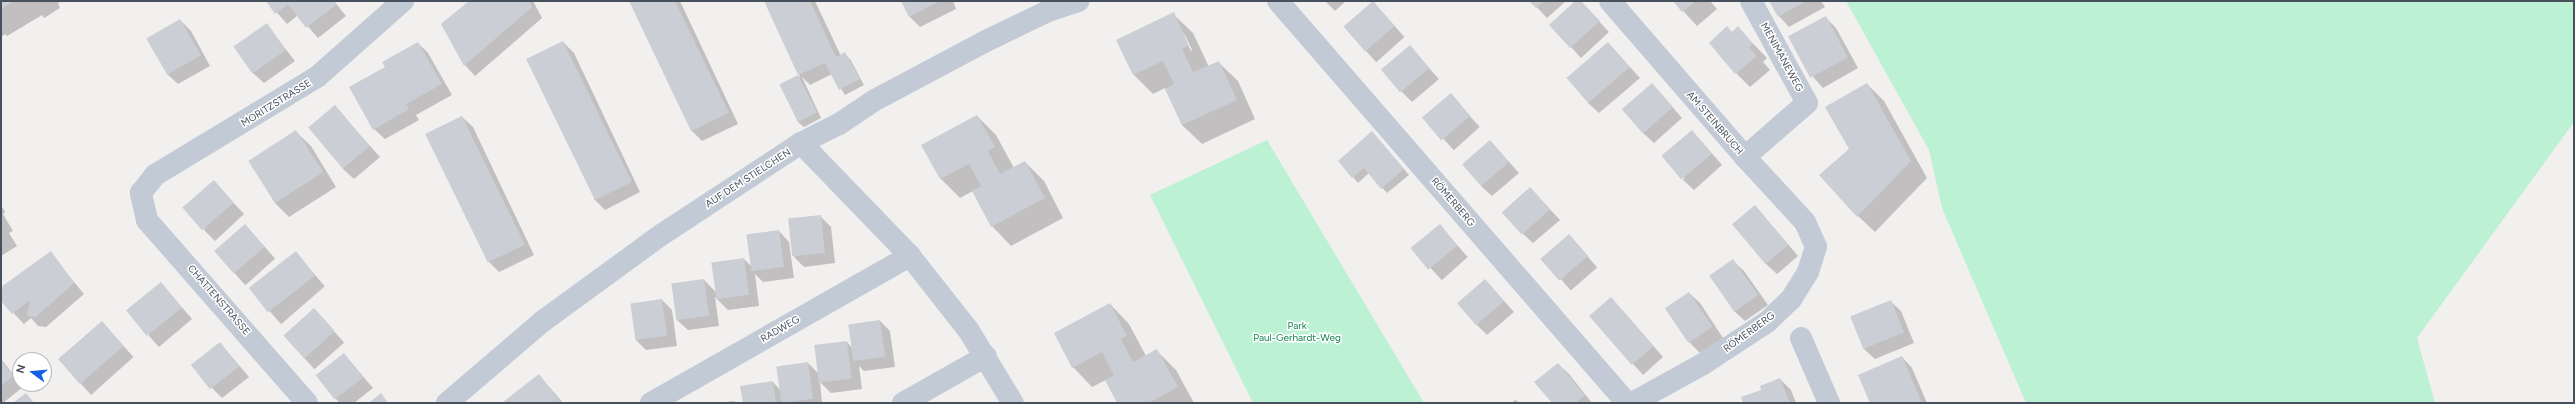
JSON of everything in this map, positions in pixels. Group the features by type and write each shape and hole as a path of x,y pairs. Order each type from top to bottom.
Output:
{"street":[{"name":"MORITZSTRASSE","path":"141,193 155,175 317,77 403,1"},
{"name":"AUF DEM STIELCHEN","path":"447,403 564,306 661,235 801,143 839,124 875,100 984,42 1048,12 1078,1"},
{"name":"RÖMERBERG","path":"1278,1 1627,403"},
{"name":"AM STEINBRUCH","path":"1610,1 1745,157 1805,222 1816,247"},
{"name":"MENIMANEWEG","path":"1745,157 1807,103 1751,1"},
{"path":"801,143 910,256 986,356 1013,403"},
{"name":"CHATTENSTRASSE","path":"141,193 148,220 307,403"},
{"name":"RÖMERBERG","path":"1632,403 1703,364 1767,322 1791,299 1808,272 1816,247"},
{"name":"RADWEG","path":"651,403 910,256"},
{"path":"1801,338 1829,403"},
{"path":"903,403 986,356"}],"green space":[{"path":"1846,1 2574,1 2574,122 2417,338 2435,403 2026,403 1942,208 1929,150"},
{"name":"Park Paul-Gerhardt-Weg","path":"1267,140 1424,403 1253,403 1150,195"}],"building":[{"path":"1,1 14,1 1,9"},
{"path":"266,1 333,1 336,5 306,28 288,4 275,14"},
{"path":"469,1 529,1 532,7 464,66 441,24"},
{"path":"629,1 675,1 729,113 691,131"},
{"path":"764,1 810,1 836,57 845,52 860,79 839,90 825,63 798,75"},
{"path":"901,1 940,1 909,17"},
{"path":"1373,1 1395,26 1365,51 1344,27"},
{"path":"1529,1 1544,1 1536,8"},
{"path":"1575,1 1581,1 1600,21 1570,48 1549,25"},
{"path":"1673,1 1696,1 1682,12"},
{"path":"1769,1 1806,1 1778,17"},
{"path":"1174,12 1189,46 1182,49 1193,72 1219,61 1237,100 1182,125 1165,89 1174,84 1163,61 1133,75 1116,40"},
{"path":"1826,16 1848,57 1810,78 1788,36"},
{"path":"180,19 201,55 167,75 146,38"},
{"path":"267,23 286,50 252,74 233,47"},
{"path":"1727,26 1732,32 1738,26 1753,44 1749,47 1757,56 1735,74 1709,43"},
{"path":"563,41 632,182 595,200 526,59"},
{"path":"418,42 442,84 406,104 409,109 373,130 349,87 385,67 382,62"},
{"path":"1608,42 1630,67 1588,103 1566,78"},
{"path":"1410,45 1429,68 1400,92 1381,69"},
{"path":"798,75 817,112 798,122 779,85"},
{"path":"1652,83 1673,107 1643,133 1622,109"},
{"path":"1867,83 1911,161 1857,217 1819,175 1849,149 1825,107"},
{"path":"1451,93 1470,116 1441,140 1422,117"},
{"path":"335,105 370,146 343,169 308,127"},
{"path":"977,115 995,147 988,151 1000,174 1025,161 1045,198 991,227 972,191 981,186 969,164 940,179 921,145"},
{"path":"462,116 525,245 488,263 425,134"},
{"path":"296,130 323,172 275,203 248,161"},
{"path":"1692,130 1712,154 1681,179 1661,156"},
{"path":"1372,131 1404,169 1381,189 1364,168 1352,178 1338,161"},
{"path":"1490,140 1509,162 1481,186 1462,164"},
{"path":"214,180 234,203 202,230 182,208"},
{"path":"1530,187 1550,209 1522,235 1502,212"},
{"path":"1755,205 1788,245 1765,264 1732,224"},
{"path":"821,215 825,253 792,256 788,218"},
{"path":"245,224 265,247 234,274 214,251"},
{"path":"1440,224 1458,246 1428,270 1410,248"},
{"path":"779,230 784,267 751,271 746,235"},
{"path":"1569,234 1588,256 1559,281 1540,259"},
{"path":"51,251 74,283 36,317 27,316 30,300 12,314 1,301 1,287"},
{"path":"296,251 315,275 268,312 249,288"},
{"path":"744,258 749,295 716,299 711,263"},
{"path":"1733,259 1758,295 1734,312 1709,276"},
{"path":"704,279 709,316 676,320 671,284"},
{"path":"1485,279 1504,301 1476,325 1457,303"},
{"path":"161,282 182,308 147,336 126,310"},
{"path":"1689,292 1712,327 1688,343 1665,308"},
{"path":"1611,297 1654,346 1632,365 1589,316"},
{"path":"662,299 667,336 635,340 630,303"},
{"path":"1891,300 1904,332 1863,349 1850,316"},
{"path":"1110,303 1127,336 1121,339 1133,362 1157,349 1178,387 1148,403 1117,403 1105,380 1114,375 1102,352 1072,368 1054,333"},
{"path":"314,308 335,331 304,358 284,335"},
{"path":"880,320 885,357 853,361 848,324"},
{"path":"102,321 124,346 80,384 58,359"},
{"path":"847,341 852,379 819,383 814,345"},
{"path":"220,342 239,366 210,389 191,365"},
{"path":"344,353 363,377 335,400 316,375"},
{"path":"1902,356 1922,403 1870,403 1858,375"},
{"path":"1,361 12,377 1,386"},
{"path":"808,362 813,399 781,403 776,366"},
{"path":"1558,363 1585,395 1575,403 1552,403 1534,382"},
{"path":"539,374 561,403 503,403 503,402"},
{"path":"1780,378 1790,403 1743,403 1741,397 1761,390 1760,386"},
{"path":"773,381 776,403 743,403 740,386"},
{"path":"26,393 34,403 13,403"},
{"path":"381,393 388,403 369,403"}]}
